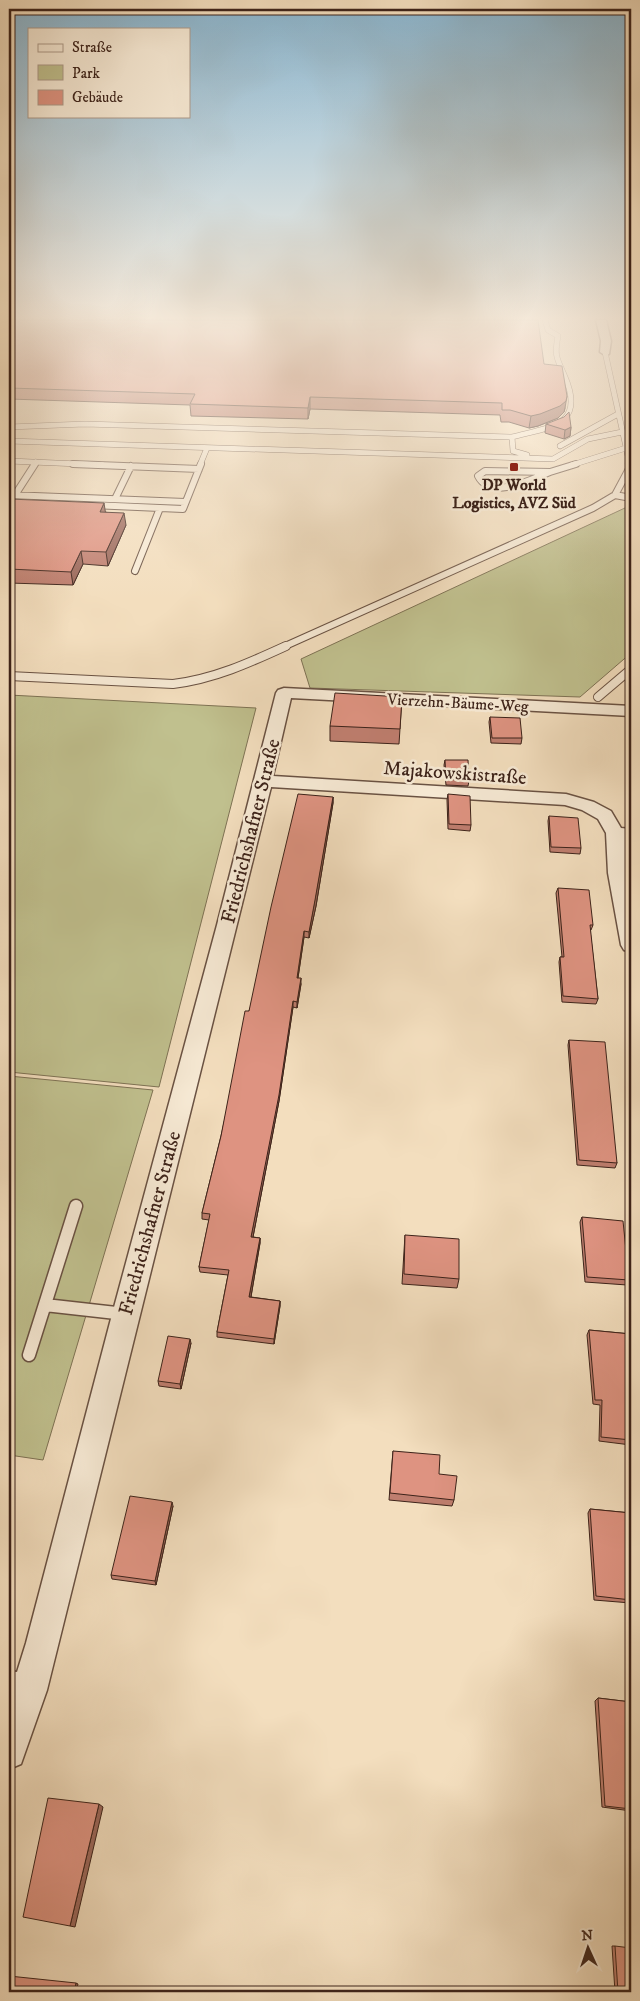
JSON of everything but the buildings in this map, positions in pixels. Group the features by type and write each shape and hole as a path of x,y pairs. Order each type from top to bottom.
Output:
{"street":[{"name":"Vierzehn-Bäume-Weg","path":"284,693 631,711"},
{"name":"Friedrichshafner Straße","path":"9,1752 19,1688 125,1314 284,693"},
{"name":"Majakowskistraße","path":"263,781 566,800 588,806 604,815 623,834"},
{"path":"623,834 618,873 631,945"}],"lane":[{"path":"9,427 84,424 512,437 545,429 569,416 570,413"},
{"path":"9,676 139,684 173,684 199,681 246,664 566,522 615,495 630,467 618,414 540,459 513,451 512,437"},
{"path":"9,442 554,459 588,439 622,432"},
{"path":"9,502 182,509 207,448"},
{"path":"550,472 486,470 478,476 482,482 488,484 516,486 550,472 626,448"},
{"path":"83,464 87,456"},
{"path":"9,461 199,469"},
{"path":"12,495 36,462"},
{"path":"115,499 131,466"},
{"path":"12,495 185,502"},
{"path":"615,495 631,498"},
{"path":"135,570 160,508"},
{"path":"598,698 631,669"},
{"path":"30,1355 76,1206"},
{"path":"45,1305 125,1314"}],"green space":[{"path":"627,507 631,507 631,653 580,697 310,688 301,659"},
{"path":"9,695 256,708 159,1087 9,1072"},
{"path":"9,1076 153,1090 43,1460 9,1455"}],"place":[{"name":"DP World Logistics, AVZ Süd","path":"514,467"}]}
